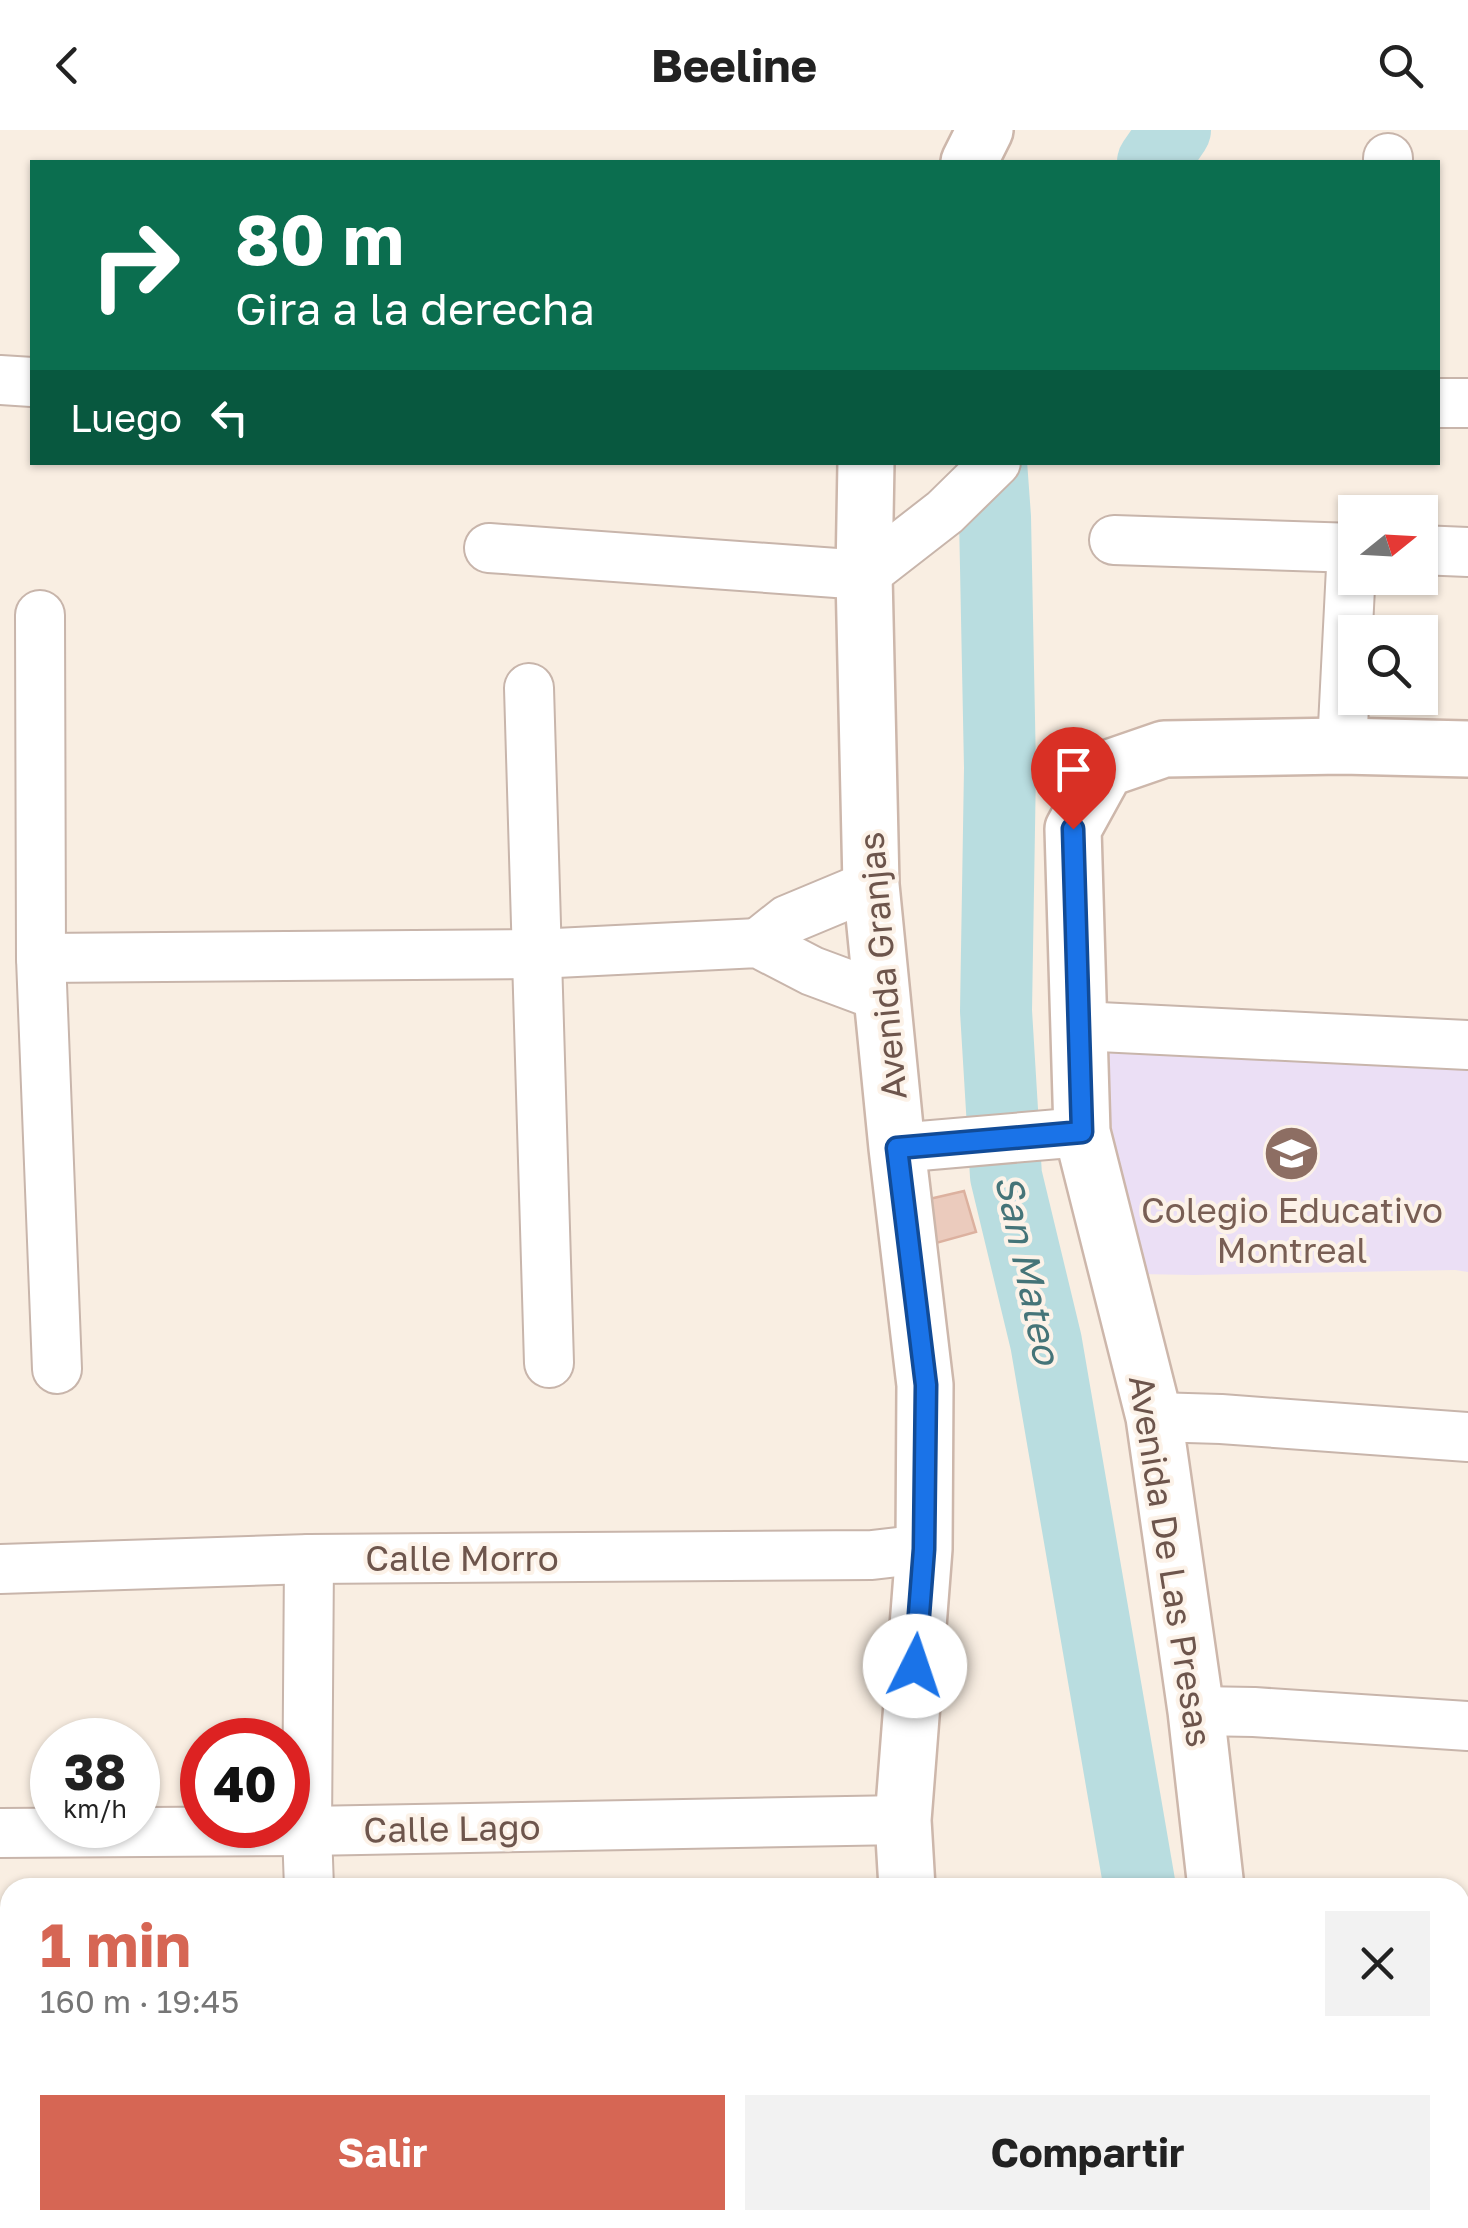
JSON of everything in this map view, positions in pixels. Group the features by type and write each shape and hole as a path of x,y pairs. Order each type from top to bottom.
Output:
{"street":[{"path":"969,160 985,130"},
{"path":"0,380 30,382"},
{"path":"1440,403 1468,403"},
{"name":"Avenida Granjas","path":"866,465 864,575 872,886 882,997 916,1147 926,1385 924,1549 903,1820 906,1878"},
{"path":"489,548 864,575 945,512 986,472"},
{"path":"1114,540 1338,547"},
{"path":"1438,551 1468,552"},
{"path":"1350,595 1342,746 1468,750"},
{"path":"40,615 42,958 58,1368"},
{"path":"529,688 549,1363"},
{"name":"Avenida De Las Presas","path":"1215,1878 1196,1710 1154,1417 1064,1133 1079,1026 1073,829 1106,770 1164,749 1342,746"},
{"path":"758,943 787,920 872,886"},
{"path":"42,958 536,954 758,943 812,971 882,997"},
{"path":"1079,1026 1468,1045"},
{"path":"916,1147 1064,1133"},
{"path":"1154,1417 1468,1437"},
{"name":"Calle Morro","path":"0,1568 309,1559 872,1555 924,1549"},
{"path":"308,1718 309,1559"},
{"path":"1196,1710 1468,1726"},
{"name":"Calle Lago","path":"310,1831 903,1820"},
{"name":"Calle Lago","path":"0,1832 180,1831"},
{"path":"308,1848 309,1878"}],"shaded area":[{"name":"Colegio Educativo Montreal","path":"1099,1053 1468,1060 1468,1272 1137,1274"}],"building":[{"path":"964,1191 976,1232 929,1245 925,1200"}],"waterway":[{"name":"San Mateo","path":"1154,160 1175,130"},
{"name":"San Mateo","path":"991,465 1000,768 996,1011 1006,1176 1046,1342 1138,1878"}],"place":[{"name":"Colegio Educativo Montreal","path":"1292,1154"}],"route":[{"path":"915,1666 924,1549 926,1385 897,1148 1082,1132 1073,829"}]}
